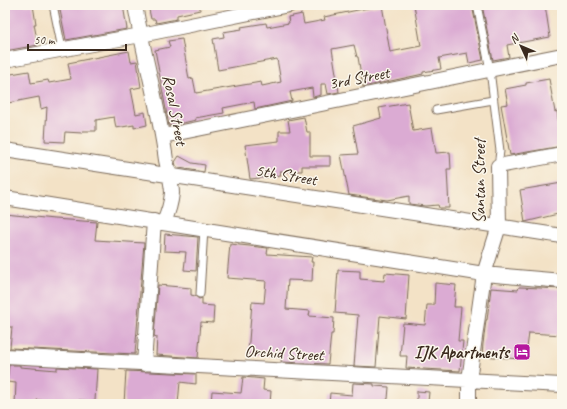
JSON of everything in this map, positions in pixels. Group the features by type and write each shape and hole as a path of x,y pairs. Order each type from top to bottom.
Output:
{"street":[{"name":"Rosal Street","path":"135,5 140,35 163,136 172,193 169,210 159,222 144,364"},
{"path":"5,60 289,5"},
{"name":"3rd Street","path":"163,136 562,55"},
{"name":"5th Street","path":"5,150 562,236"},
{"path":"498,166 562,154"},
{"name":"Santan Street","path":"469,404 469,380 484,274 499,226 498,166"},
{"path":"5,198 484,274 562,281"},
{"name":"Orchid Street","path":"5,356 562,385"}],"lane":[{"path":"53,5 62,49"},
{"name":"Santan Street","path":"477,5 490,70 500,151 498,166"},
{"path":"436,110 493,100"},
{"path":"200,294 204,229"}],"building":[{"path":"5,5 33,5 36,24 34,24 38,45 5,51"},
{"path":"59,5 123,5 127,29 66,40"},
{"path":"148,5 200,5 200,10 177,15 177,19 156,23 155,19 151,19"},
{"path":"382,5 390,52 421,46 414,5 472,5 483,60 469,63 467,53 439,58 441,69 363,87 358,57 354,45 332,49 339,92 328,94 326,84 321,84 321,95 313,97 312,88 290,92 292,101 255,109 254,102 223,108 224,113 195,118 196,120 169,126 155,50 170,47 168,41 182,39 189,79 193,78 196,93 261,82 262,86 281,82 277,59 218,70 213,39 224,37 223,32 242,29 241,27 266,23 267,27 289,23 288,17 302,14 304,24 325,20 324,17"},
{"path":"482,5 545,5 550,37 507,45 509,57 493,60"},
{"path":"129,51 131,62 137,61 141,87 131,89 136,114 145,112 147,125 134,128 134,125 116,128 114,117 96,120 96,131 83,131 82,133 65,132 64,142 45,141 47,107 41,109 39,97 8,103 5,89 5,75 29,71 31,83 48,80 49,83 71,79 68,63"},
{"path":"549,79 555,112 557,111 562,146 510,155 501,105 508,104 505,89"},
{"path":"408,103 413,131 432,128 436,153 450,152 451,169 447,169 449,208 439,208 438,205 425,206 409,204 409,196 387,200 349,195 341,155 358,154 353,126 381,118 379,108"},
{"path":"304,117 307,132 310,132 310,156 330,156 330,166 302,166 302,171 280,171 281,176 250,179 245,145 279,141 279,131 290,131 288,120"},
{"path":"179,156 192,163 205,165 204,172 179,168 176,166 175,162"},
{"path":"562,183 562,213 525,222 520,190"},
{"path":"5,214 97,222 95,240 144,243 135,354 10,348 12,327 6,327 7,309 5,309"},
{"path":"165,234 198,237 196,271 184,270 186,252 164,251"},
{"path":"230,244 268,248 267,254 312,257 312,281 288,280 286,309 310,311 309,316 334,318 328,364 281,362 282,357 248,354 252,302 264,303 266,281 227,278"},
{"path":"338,270 360,271 360,279 384,281 385,273 409,275 406,319 380,316 376,367 354,366 358,315 335,313"},
{"path":"435,283 456,285 454,307 461,307 458,341 463,341 460,371 406,368 407,356 400,356 403,323 425,325 427,305 434,305"},
{"path":"158,285 191,288 191,295 199,299 202,298 202,305 214,306 213,323 201,322 198,358 156,355 157,337 154,336"},
{"path":"519,287 562,289 562,335 529,333 527,348 521,347 520,359 482,356 491,288 518,290"},
{"path":"9,365 57,370 57,367 97,369 95,401 79,400 78,402 64,402 37,400 36,404 15,404 16,383 7,382"},
{"path":"126,371 196,374 196,384 180,382 178,404 124,404"},
{"path":"243,377 264,379 263,390 271,391 270,404 211,404 212,391 241,393"},
{"path":"353,383 374,384 374,386 389,387 386,404 329,404 330,393 352,395"},
{"path":"417,391 429,392 428,402 417,401"}],"place":[{"name":"IJK Apartments","path":"522,352"}]}
